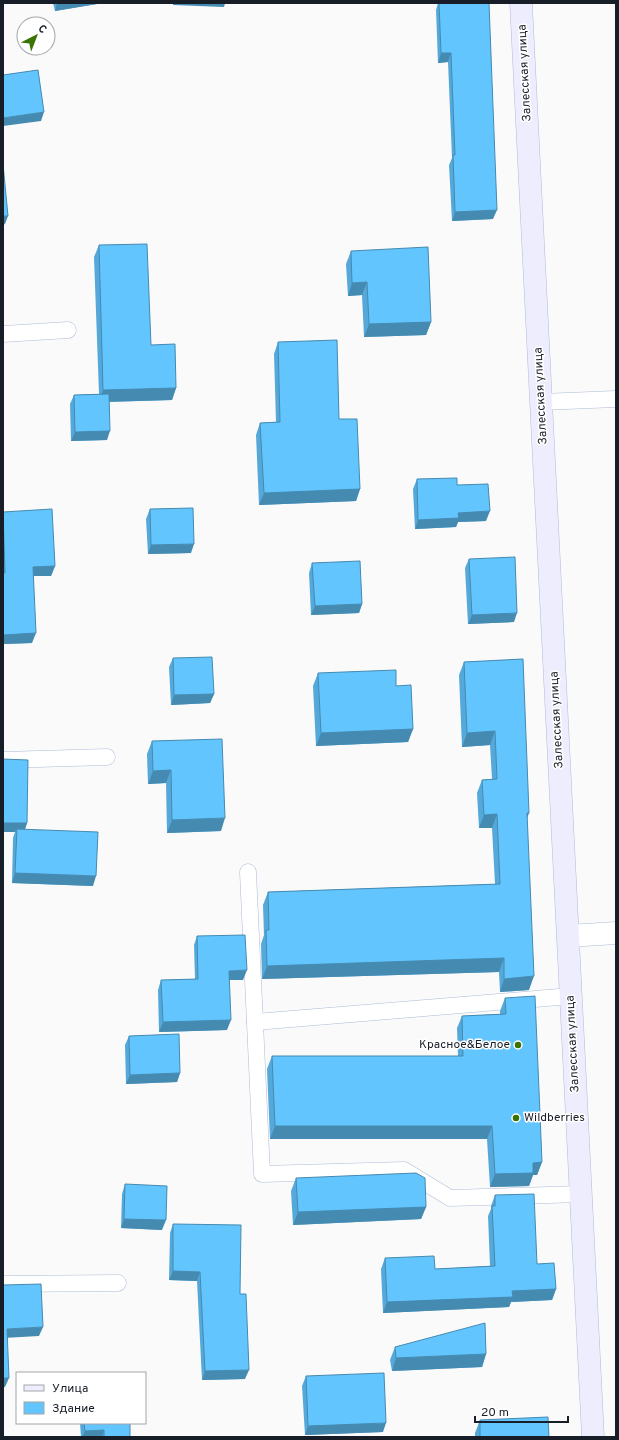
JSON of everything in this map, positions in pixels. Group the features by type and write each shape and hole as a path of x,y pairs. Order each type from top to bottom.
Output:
{"main road":[{"name":"Залесская улица","path":"521,3 593,1437"}],"street":[{"path":"568,936 616,933"}],"lane":[{"path":"3,334 68,330"},
{"path":"541,402 616,399"},
{"path":"3,760 107,757"},
{"path":"248,872 262,1174 404,1170 450,1198 581,1194"},
{"path":"255,1022 571,996"},
{"path":"3,1284 118,1283"}],"building":[{"path":"439,3 489,3 497,210 455,212 453,155 455,155 451,53 441,53"},
{"path":"38,70 44,112 3,118 3,75"},
{"path":"3,164 8,216 3,216"},
{"path":"147,244 151,345 175,344 176,388 103,390 99,245"},
{"path":"428,247 431,322 369,324 367,282 352,283 351,251"},
{"path":"337,340 339,419 357,419 360,489 264,493 260,423 280,422 278,342"},
{"path":"109,394 110,431 75,432 74,395"},
{"path":"457,478 457,485 488,484 490,511 458,513 459,518 418,520 417,479"},
{"path":"193,508 194,544 151,545 150,509"},
{"path":"52,509 55,566 33,567 36,633 3,635 3,573 5,573 3,512"},
{"path":"515,557 517,613 472,615 469,559"},
{"path":"360,561 362,604 315,606 312,563"},
{"path":"212,657 214,694 174,695 173,658"},
{"path":"523,659 529,813 527,813 534,976 504,979 504,958 267,966 266,930 269,930 268,892 500,884 497,814 484,815 482,780 497,779 495,731 467,733 464,662"},
{"path":"396,670 396,686 411,685 413,729 321,733 318,673"},
{"path":"222,739 225,818 172,820 171,770 153,771 152,741"},
{"path":"3,759 28,760 27,823 3,823"},
{"path":"17,829 98,832 96,876 15,873"},
{"path":"245,935 247,970 229,971 231,1020 163,1022 161,980 198,979 197,936"},
{"path":"535,996 542,1162 533,1163 533,1173 495,1174 492,1126 275,1126 272,1056 463,1056 462,1016 506,1014 505,998"},
{"path":"179,1034 180,1073 130,1075 129,1036"},
{"path":"416,1173 425,1178 426,1207 298,1212 296,1178"},
{"path":"125,1184 167,1186 166,1220 124,1219"},
{"path":"534,1194 537,1264 554,1263 556,1289 512,1291 513,1297 387,1302 385,1258 434,1256 435,1269 495,1266 492,1206 495,1206 495,1195"},
{"path":"173,1224 241,1225 240,1294 246,1294 249,1370 205,1371 200,1272 173,1271"},
{"path":"41,1284 43,1327 7,1329 9,1378 3,1378 3,1285"},
{"path":"485,1323 486,1354 396,1358 395,1347"},
{"path":"384,1373 386,1423 308,1426 306,1376"},
{"path":"548,1417 549,1437 480,1437 480,1420"},
{"path":"84,1424 130,1424 130,1437 104,1437 104,1430 85,1431"}],"place":[{"name":"Красное&Белое","path":"518,1045"},
{"name":"Wildberries","path":"516,1118"}]}
